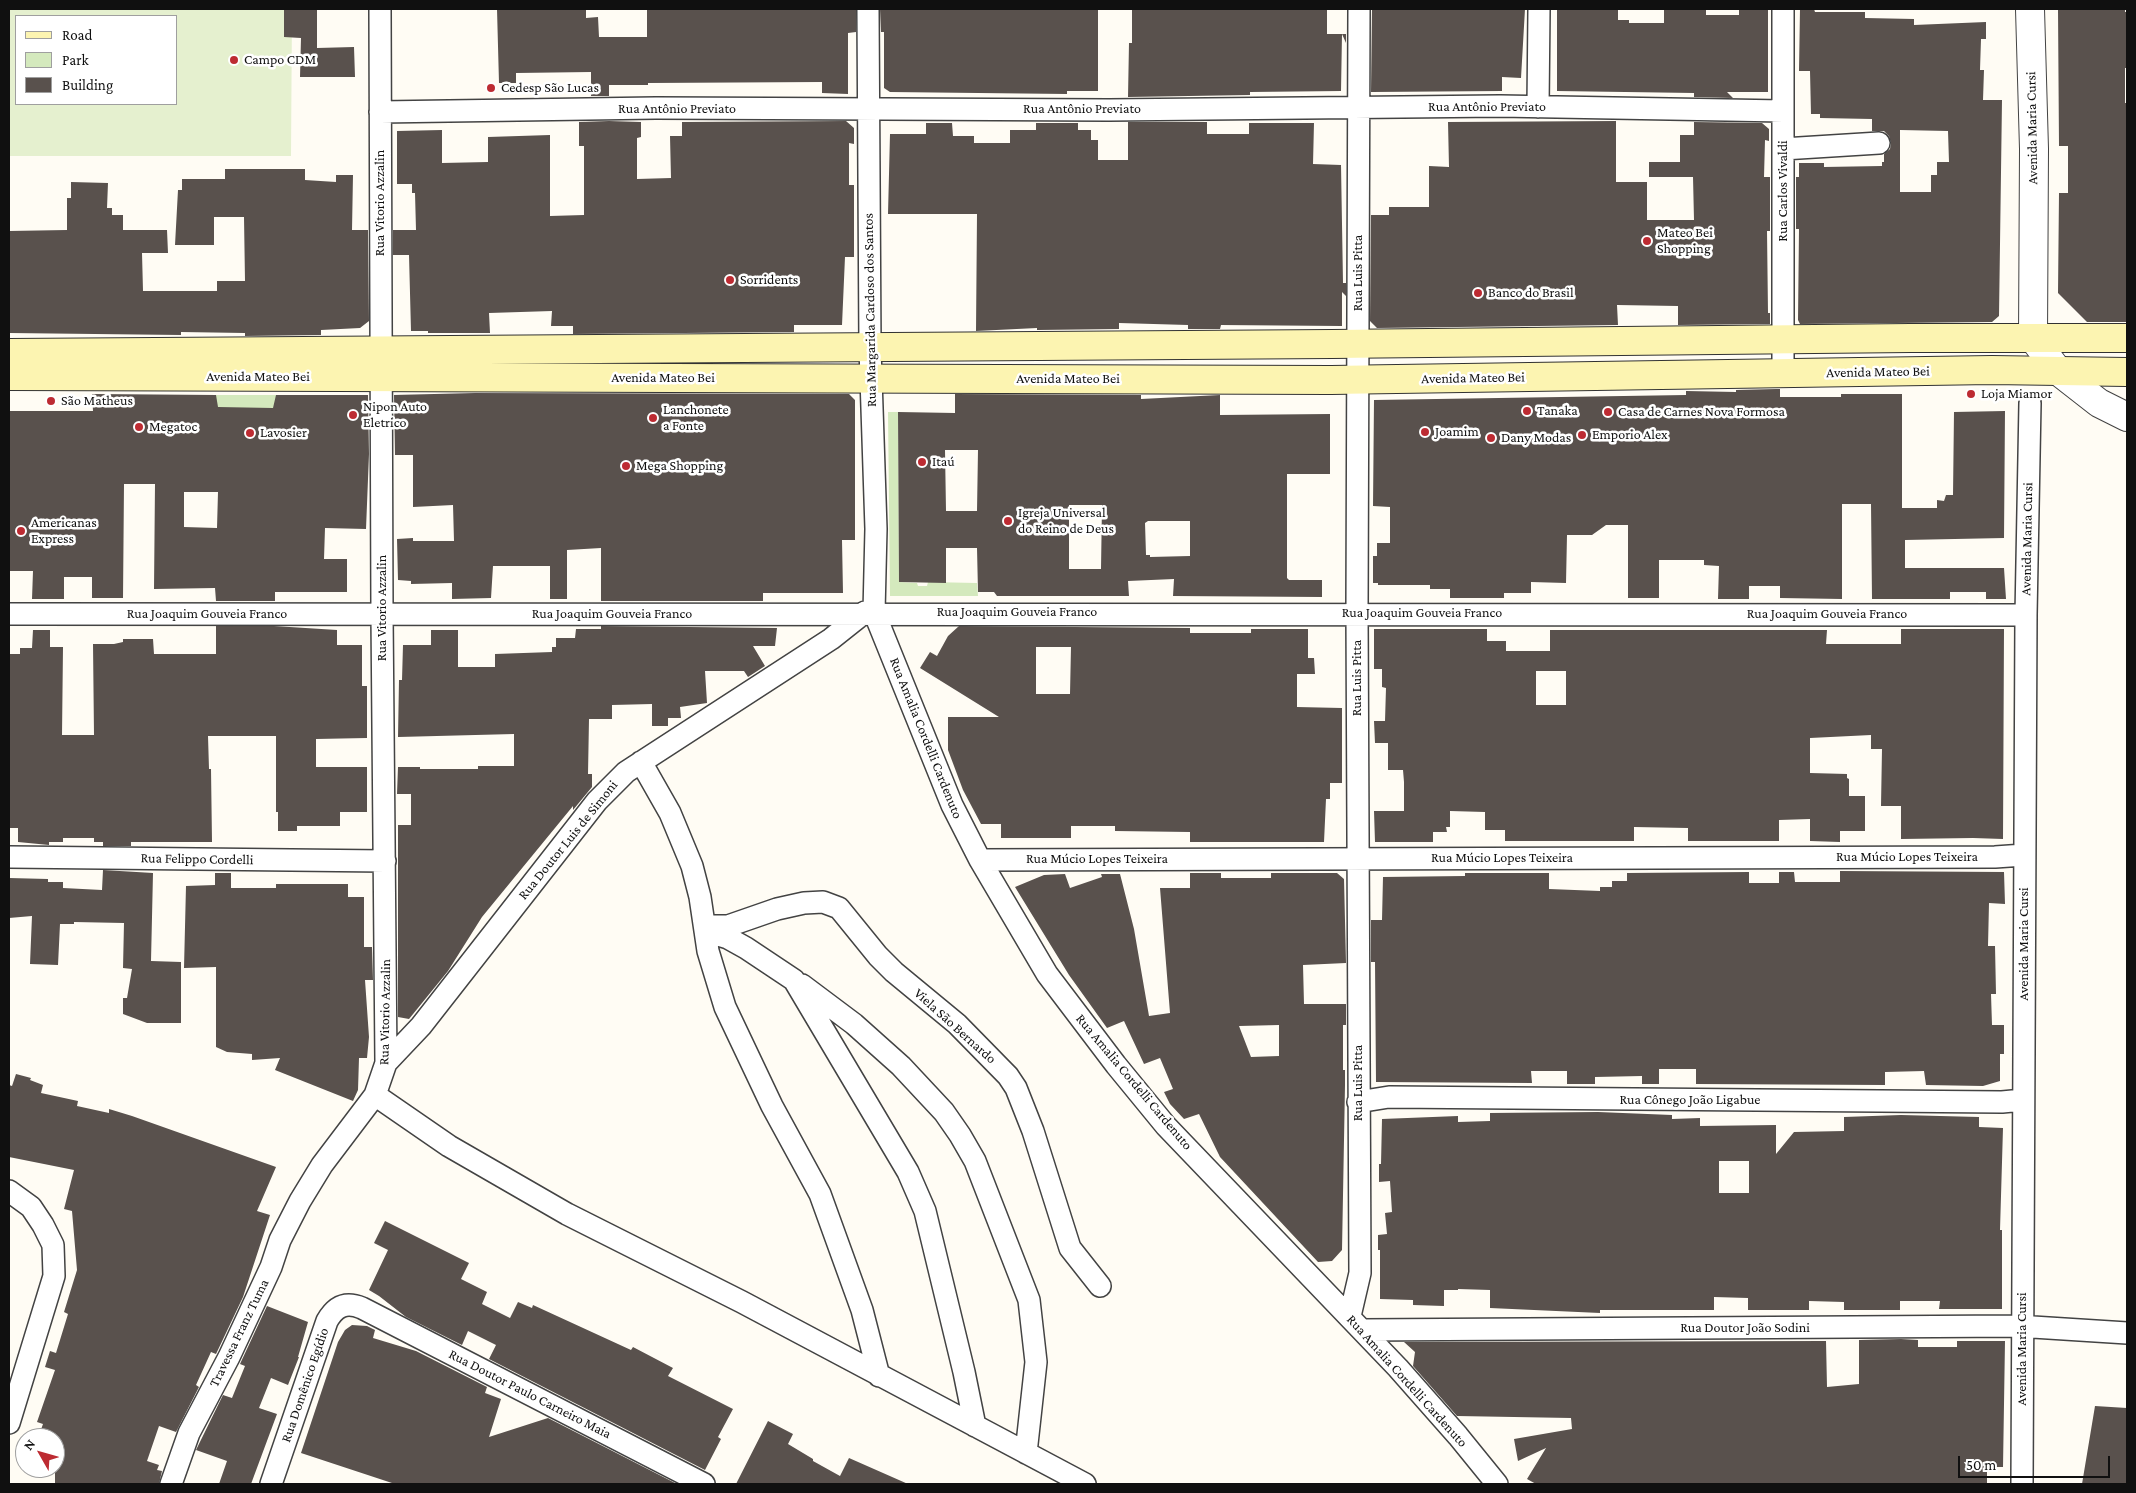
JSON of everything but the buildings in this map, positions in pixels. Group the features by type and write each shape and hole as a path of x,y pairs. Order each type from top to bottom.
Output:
{"main road":[{"name":"Avenida Mateo Bei","path":"9,376 870,348 2127,338"},
{"name":"Avenida Mateo Bei","path":"9,353 871,378 1357,380 2070,371 2127,372"}],"street":[{"name":"Rua Vitorio Azzalin","path":"310,1183 376,1095 386,1062 380,9"},
{"name":"Rua Margarida Cardoso dos Santos","path":"868,9 870,348 876,529 869,612"},
{"name":"Rua Luis Pitta","path":"1356,1323 1357,1291 1360,1273 1358,1102 1359,858 1356,613 1359,9"},
{"path":"1538,107 1539,9"},
{"name":"Rua Carlos Vivaldi","path":"1783,9 1783,374"},
{"name":"Avenida Maria Cursi","path":"2030,9 2034,149 2033,338"},
{"name":"Rua Antônio Previato","path":"380,112 656,108 1108,110 1538,107 1783,111"},
{"path":"1783,149 1879,143"},
{"path":"2033,338 2070,371 2099,403 2113,411 2124,414"},
{"name":"Avenida Maria Cursi","path":"2022,1484 2024,855 2030,403"},
{"name":"Rua Joaquim Gouveia Franco","path":"9,614 382,615 869,612 2026,614"},
{"name":"Rua Doutor Luis de Simoni","path":"386,1062 421,1026 597,802 626,772 831,640 869,612"},
{"name":"Rua Amalia Cordelli Cardenuto","path":"869,612 952,805 980,860 1047,974 1116,1065 1166,1126 1356,1323 1458,1436 1497,1484"},
{"path":"641,762 670,813 692,866 712,967 733,1025 772,1106 820,1194 862,1310 878,1376"},
{"name":"Rua Múcio Lopes Teixeira","path":"980,860 1975,857 2024,855"},
{"name":"Rua Felippo Cordelli","path":"9,857 385,860"},
{"name":"Viela São Bernardo","path":"705,929 732,925 768,911 804,903 823,902 839,908 878,956 894,972 962,1029 1008,1076 1016,1088 1033,1131 1070,1248 1100,1286"},
{"path":"705,929 728,938 746,948 854,1024 900,1066 944,1112 960,1135 975,1161 1029,1300 1036,1362 1026,1453"},
{"path":"794,980 908,1172 925,1211 974,1426"},
{"path":"376,1095 449,1146 567,1214 742,1302 1084,1484"},
{"name":"Rua Cônego João Ligabue","path":"1358,1102 1389,1097 2002,1102 2023,1100"},
{"name":"Travessa Franz Tuma","path":"171,1484 189,1433 230,1357 271,1267 280,1240 310,1183"},
{"path":"9,1191 31,1207 43,1224 53,1245 54,1276 9,1423"},
{"name":"Rua Domênico Egídio","path":"271,1484 327,1321 338,1307 348,1304 356,1305"},
{"name":"Rua Doutor Paulo Carneiro Maia","path":"356,1305 704,1484"},
{"name":"Rua Doutor João Sodini","path":"1356,1323 2022,1326 2127,1332"}],"green space":[{"name":"Campo CDM","path":"9,9 292,9 291,156 9,156"},
{"path":"216,395 276,395 276,408 216,408"},
{"path":"888,412 898,412 899,582 917,583 918,586 927,586 928,582 977,583 978,596 890,596"}],"place":[{"name":"Campo CDM","path":"234,60"},
{"name":"Cedesp São Lucas","path":"491,88"},
{"name":"Mateo Bei Shopping","path":"1647,241"},
{"name":"Sorridents","path":"730,280"},
{"name":"Banco do Brasil","path":"1478,293"},
{"name":"Loja Miamor","path":"1971,394"},
{"name":"São Matheus","path":"51,401"},
{"name":"Tanaka","path":"1527,411"},
{"name":"Casa de Carnes Nova Formosa","path":"1608,412"},
{"name":"Nipon Auto Eletrico","path":"353,415"},
{"name":"Lanchonete a Fonte","path":"653,418"},
{"name":"Megatoc","path":"139,427"},
{"name":"Joamim","path":"1425,432"},
{"name":"Lavosier","path":"250,433"},
{"name":"Emporio Alex","path":"1582,435"},
{"name":"Dany Modas","path":"1491,438"},
{"name":"Itaú","path":"922,462"},
{"name":"Mega Shopping","path":"626,466"},
{"name":"Igreja Universal do Reino de Deus","path":"1008,521"},
{"name":"Americanas Express","path":"21,531"}]}
